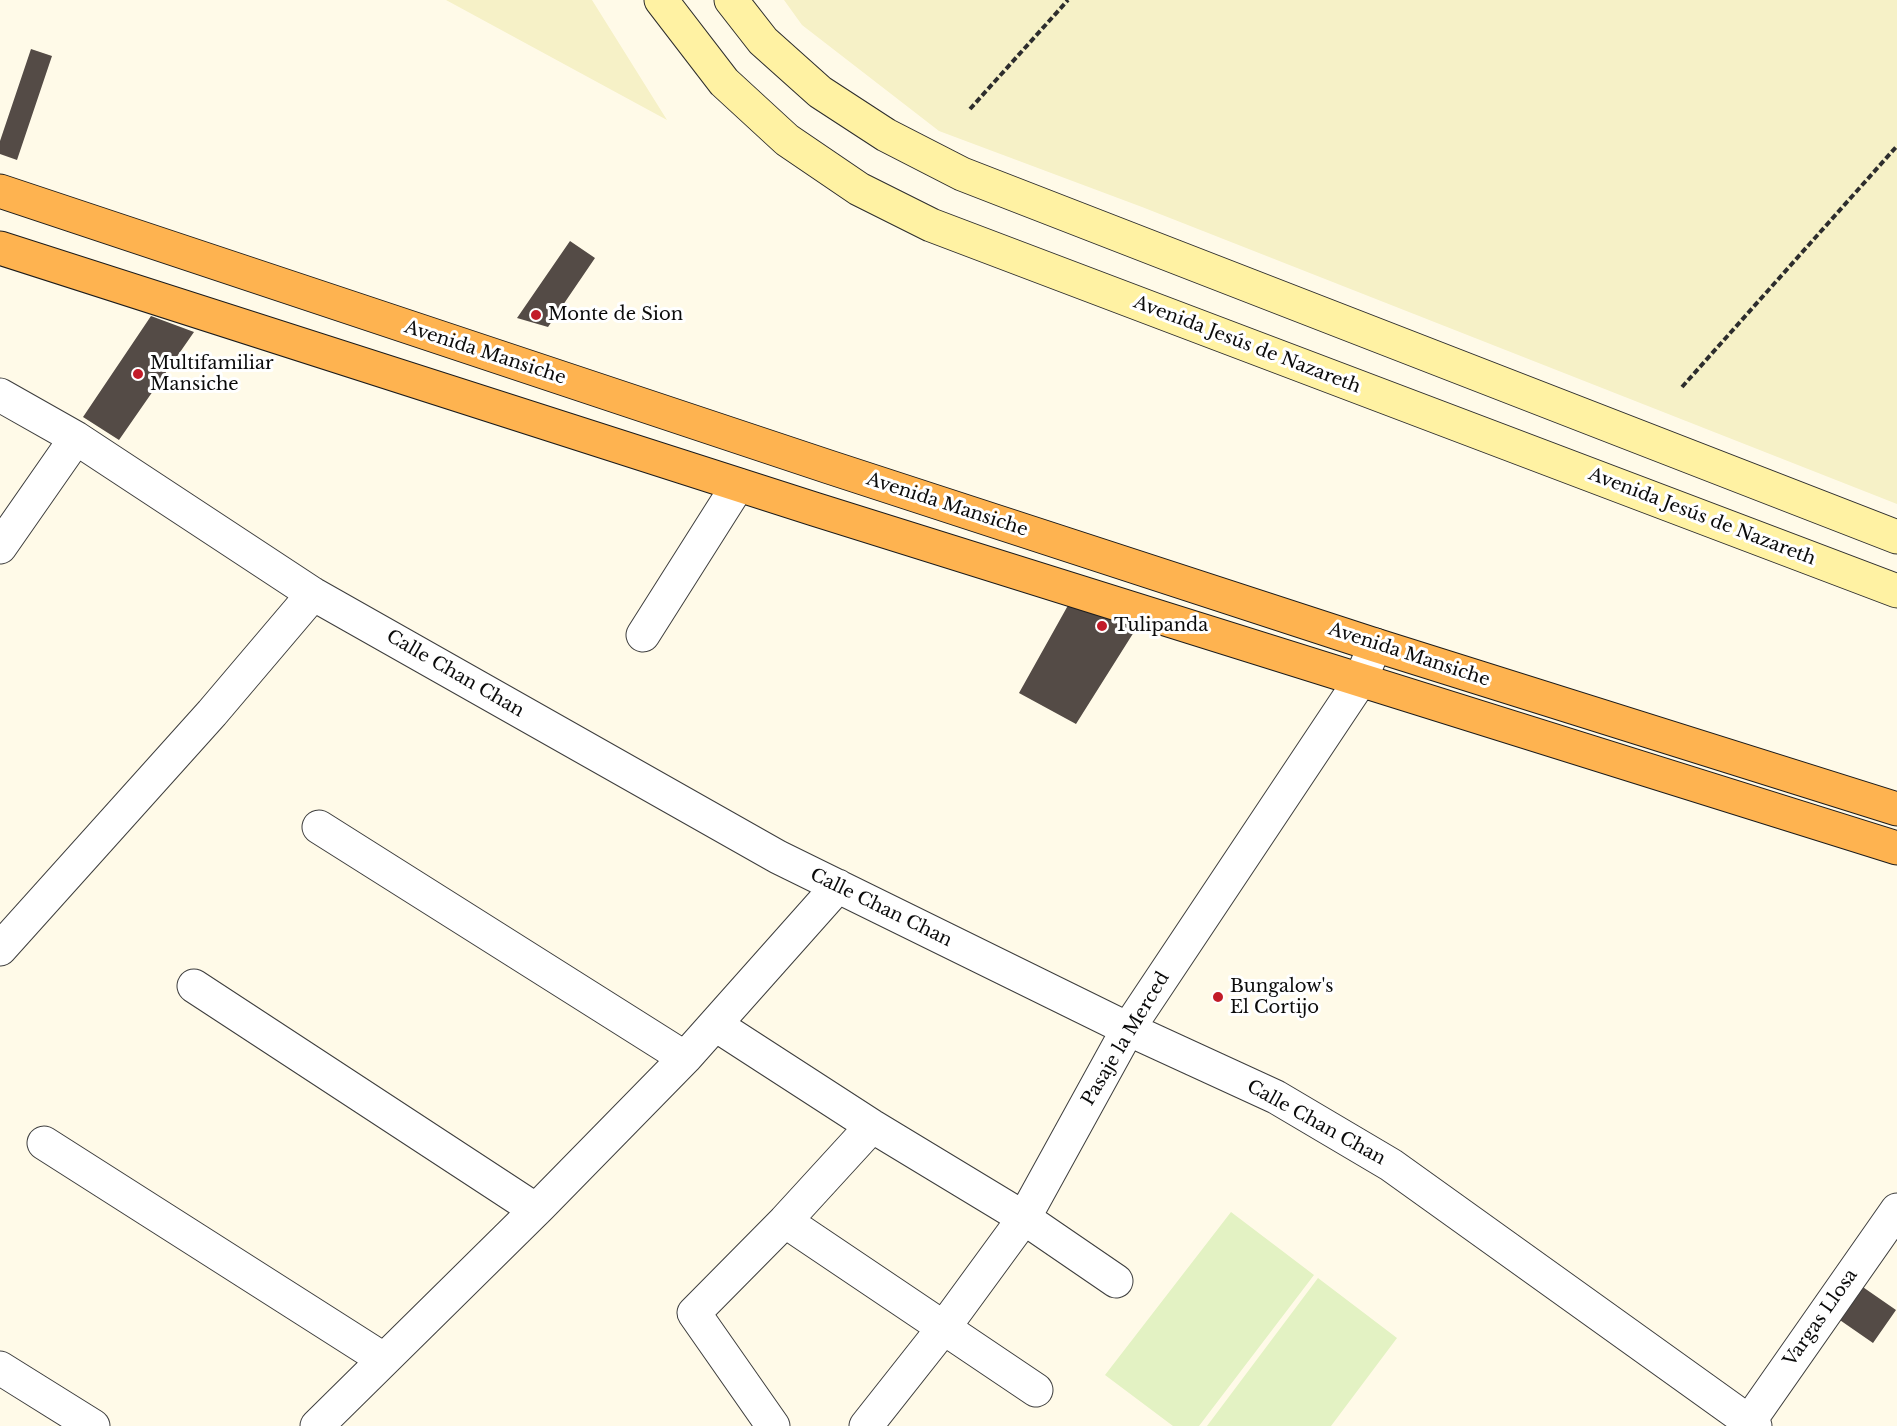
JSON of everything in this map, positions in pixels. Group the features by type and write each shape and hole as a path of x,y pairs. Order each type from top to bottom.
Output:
{"highway":[{"name":"Avenida Mansiche","path":"0,191 829,467 1375,645 1897,809"},
{"path":"0,248 738,485 1897,848"},
{"path":"384,372 400,324"},
{"path":"814,509 829,467"},
{"path":"1738,799 1751,763"}],"main road":[{"name":"Avenida Jesús de Nazareth","path":"661,0 724,82 787,140 859,189 931,225 1897,591"},
{"path":"731,0 763,41 820,92 886,135 962,174 1897,537"}],"street":[{"name":"Calle Chan Chan","path":"0,395 76,438 313,594 778,858 1128,1029 1276,1097 1391,1165 1750,1425"},
{"path":"0,547 76,438"},
{"path":"643,635 738,485"},
{"path":"0,949 212,713 313,594"},
{"name":"Pasaje la Merced","path":"866,1426 945,1326 1024,1218 1128,1029 1360,681 1375,645"},
{"path":"319,827 685,1058"},
{"path":"317,1426 536,1210 685,1058 838,886"},
{"path":"194,986 536,1210"},
{"path":"716,1025 872,1126 1024,1218 1116,1281"},
{"path":"773,1426 694,1313 785,1221 872,1126"},
{"path":"44,1143 383,1359"},
{"name":"Vargas Llosa","path":"1750,1425 1897,1210"},
{"path":"785,1221 945,1326 1036,1390"},
{"path":"0,1368 93,1426"}],"path":[{"path":"970,109 1068,0"},
{"path":"1682,387 1897,146"}],"shaded area":[{"path":"446,0 592,0 667,120"},
{"path":"784,0 1897,0 1897,504 1142,207 939,131 802,25"}],"green space":[{"path":"1231,1212 1314,1275 1199,1426 1173,1426 1105,1375"},
{"path":"1318,1278 1397,1338 1331,1426 1207,1426"}],"building":[{"path":"31,49 52,56 17,160 0,154 0,141"},
{"path":"570,241 595,258 548,327 517,318"},
{"name":"Multifamiliar Mansiche","path":"151,316 194,332 119,440 83,417"},
{"path":"1071,600 1139,624 1076,724 1019,693"},
{"path":"1857,1283 1896,1310 1873,1343 1834,1316"}],"place":[{"name":"Monte de Sion","path":"536,315"},
{"name":"Multifamiliar Mansiche","path":"138,374"},
{"name":"Tulipanda","path":"1102,626"},
{"name":"Bungalow's El Cortijo","path":"1218,997"}]}
